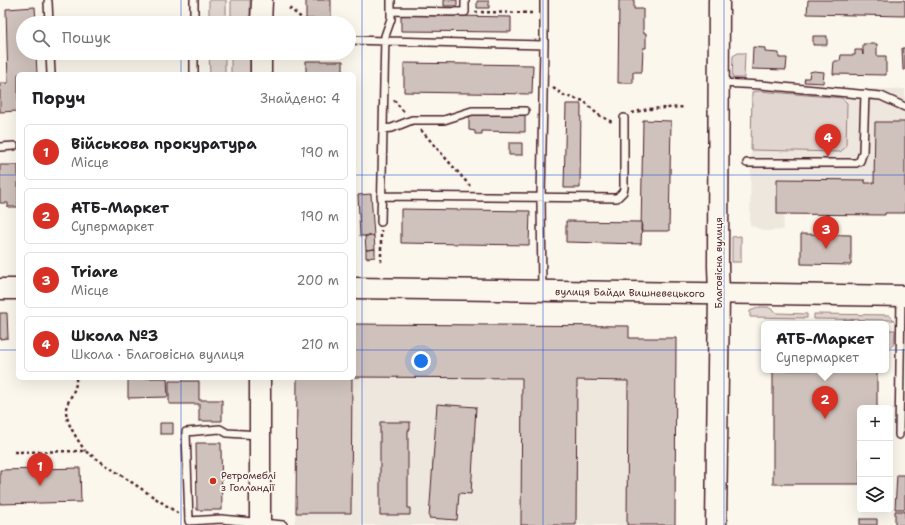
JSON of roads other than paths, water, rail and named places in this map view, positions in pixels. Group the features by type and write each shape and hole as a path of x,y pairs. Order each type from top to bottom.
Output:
{"main road":[{"path":"261,16 262,0"},
{"name":"Благовісна вулиця","path":"716,525 719,294 719,0"},
{"path":"261,60 261,72"},
{"name":"вулиця Байди Вишневецького","path":"356,288 903,296"},
{"path":"0,289 16,289"},
{"path":"259,524 260,380"}],"lane":[{"path":"194,0 194,16"},
{"path":"381,222 385,40 391,11 391,0"},
{"path":"391,11 465,12 465,0"},
{"path":"542,290 541,198 544,0"},
{"path":"48,2 49,16"},
{"path":"356,40 544,46"},
{"path":"50,60 51,72"},
{"path":"194,60 194,72"},
{"path":"719,83 886,96 905,107"},
{"path":"747,163 856,163 860,160 863,152 865,94"},
{"path":"383,129 392,128 412,120 444,120 477,111 525,112"},
{"path":"381,196 613,199 621,195 624,188 624,118"},
{"path":"0,147 14,146"},
{"path":"898,435 903,296"},
{"path":"260,436 227,433 220,429 186,432 189,521 220,519 259,524 283,525"}],"place":[{"name":"Школа №3","path":"828,157"},
{"name":"Triare","path":"826,249"},
{"name":"АТБ-Маркет","path":"825,419"},
{"name":"Ретромеблі з Голландії","path":"213,481"},
{"name":"Військова прокуратура","path":"40,486"}]}
